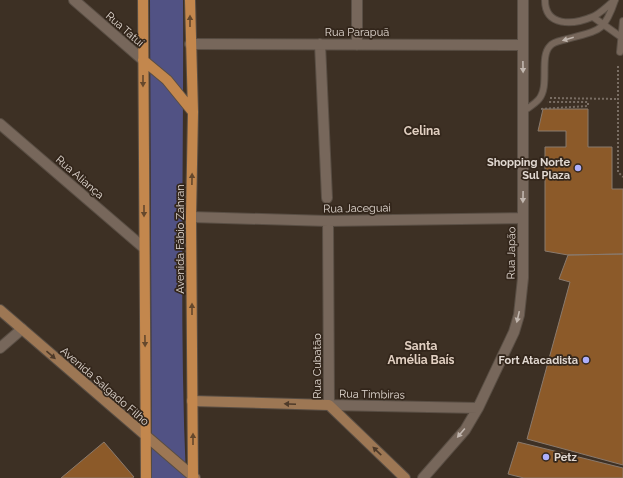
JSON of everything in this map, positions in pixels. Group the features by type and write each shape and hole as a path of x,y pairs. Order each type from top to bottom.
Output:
{"main road":[{"path":"143,0 146,478"},
{"name":"Avenida Fábio Zahran","path":"190,0 192,112 192,402 194,477"},
{"path":"143,60 167,80 192,112"},
{"name":"Avenida Salgado Filho","path":"0,310 194,477"},
{"name":"Rua Timbiras","path":"192,402 329,405"},
{"name":"Rua Cubatão","path":"329,405 405,478"}],"street":[{"name":"Rua Tatuí","path":"74,0 143,60"},
{"path":"357,0 357,44"},
{"name":"Rua Japão","path":"423,478 465,430 478,408 514,332 519,315 523,278 523,0"},
{"name":"Rua Parapuã","path":"190,44 523,45"},
{"path":"320,44 327,198"},
{"name":"Rua Aliança","path":"0,124 144,248"},
{"name":"Rua Jaceguai","path":"191,217 328,221 523,218"},
{"name":"Rua Cubatão","path":"328,221 329,405"},
{"path":"0,348 22,329"},
{"name":"Rua Timbiras","path":"329,405 478,408"}],"lane":[{"path":"545,0 546,12 552,19 558,22 593,17 615,0"},
{"path":"524,111 540,98 544,86 546,53 549,46 554,42 593,32 604,26 615,0"},
{"path":"593,17 621,37"},
{"path":"620,52 623,20"}],"path":[{"path":"618,66 618,172 623,177"},
{"path":"543,98 618,99"},
{"path":"524,111 588,106 588,102 543,102"}],"shaded area":[{"path":"150,0 183,0 182,299 186,478 152,478"}],"building":[{"name":"Shopping Norte Sul Plaza","path":"543,109 588,109 588,147 612,147 612,189 623,189 623,254 568,255 545,251 545,147 566,147 566,131 538,131"},
{"name":"Fort Atacadista","path":"623,254 623,465 527,439 570,282 559,279 568,255"},
{"path":"104,442 134,477 61,478"},
{"name":"Petz","path":"518,442 623,468 623,478 524,478 508,474"}],"place":[{"name":"Shopping Norte Sul Plaza","path":"578,168"},
{"name":"Fort Atacadista","path":"586,360"},
{"name":"Petz","path":"546,457"}],"district":[{"name":"Celina","path":"422,131"},
{"name":"Santa Amélia Baís","path":"421,353"}]}
